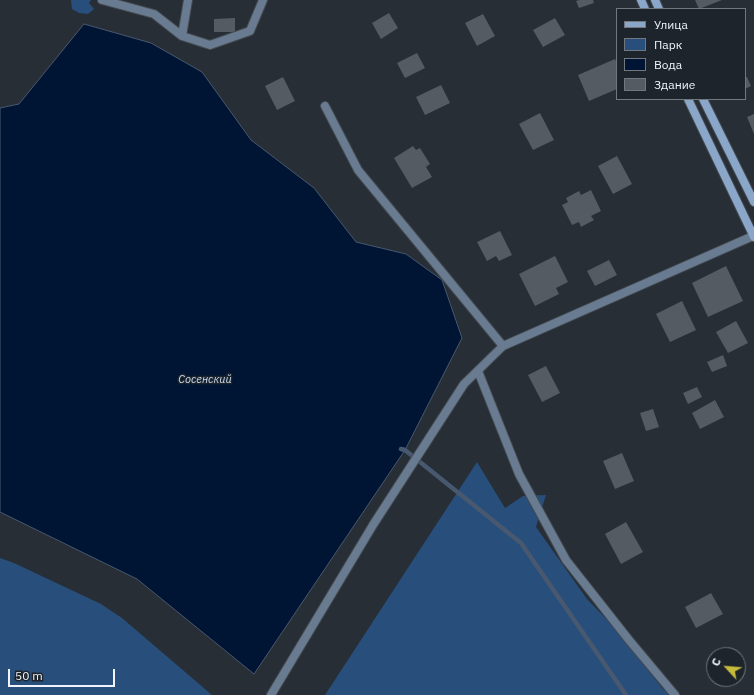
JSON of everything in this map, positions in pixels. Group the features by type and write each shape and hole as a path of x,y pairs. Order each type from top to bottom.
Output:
{"main road":[{"path":"688,100 754,236"},
{"path":"704,100 754,202"}],"street":[{"path":"102,0 154,14 182,36 210,45 250,31 262,0"},
{"path":"182,36 188,0"},
{"path":"325,106 358,170 503,346"},
{"path":"271,695 373,525 464,384 503,346 754,236"},
{"path":"478,371 519,474 566,560 629,640 675,695"}],"green space":[{"path":"71,0 91,0 89,3 94,9 88,14 79,13 72,9"},
{"path":"477,462 505,508 523,496 546,495 536,527 587,599 619,632 662,688 671,695 325,695"},
{"path":"0,558 14,563 101,604 122,618 212,695 0,695"}],"water":[{"name":"Сосенский","path":"84,24 151,43 202,72 251,140 314,188 356,242 406,254 442,280 462,338 405,450 254,674 137,579 0,512 0,108 19,104"}],"building":[{"path":"593,0 594,3 579,8 576,1"},
{"path":"695,0 722,0 702,8 699,8"},
{"path":"389,13 398,28 381,39 372,23"},
{"path":"483,14 495,36 477,46 465,23"},
{"path":"235,18 235,32 214,32 214,19"},
{"path":"555,18 565,35 543,47 533,30"},
{"path":"417,53 425,68 405,78 397,63"},
{"path":"615,59 616,89 589,101 578,75"},
{"path":"283,77 295,101 277,110 265,86"},
{"path":"746,77 747,77 751,86 746,88"},
{"path":"441,85 450,103 425,115 416,97"},
{"path":"540,113 554,140 533,150 519,124"},
{"path":"754,114 754,134 747,117"},
{"path":"413,146 416,150 420,148 430,164 426,167 432,177 412,188 394,158"},
{"path":"617,156 632,184 613,194 598,166"},
{"path":"591,190 601,211 591,216 594,220 581,227 579,222 572,225 562,205 568,202 566,198 579,191 581,195"},
{"path":"500,231 512,255 499,261 496,256 487,261 477,242"},
{"path":"555,256 568,282 556,288 559,294 535,306 519,274"},
{"path":"609,260 617,275 595,286 587,271"},
{"path":"726,266 743,301 708,317 692,283"},
{"path":"682,301 696,330 670,342 656,314"},
{"path":"736,321 748,343 728,353 716,332"},
{"path":"723,355 727,366 712,372 707,362"},
{"path":"546,366 560,393 542,402 528,375"},
{"path":"697,387 702,397 688,404 683,393"},
{"path":"715,400 724,417 700,429 692,413"},
{"path":"653,409 659,427 646,431 640,413"},
{"path":"622,453 634,481 615,489 603,461"},
{"path":"626,522 643,552 621,564 605,534"},
{"path":"711,593 723,614 696,628 685,607"}],"waterway":[{"path":"401,449 405,450 521,543 626,695"}]}
